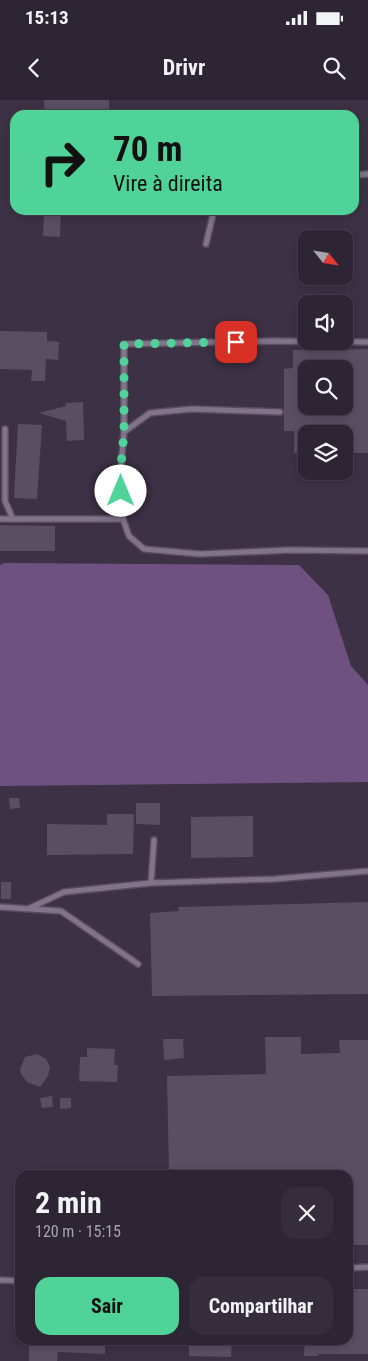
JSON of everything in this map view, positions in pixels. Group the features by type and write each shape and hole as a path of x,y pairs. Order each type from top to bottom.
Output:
{"lane":[{"path":"206,244 213,215"},
{"path":"368,342 273,341 124,344 124,432 120,477 123,519 129,536 144,549 200,554 291,550 368,551"},
{"path":"124,432 150,413 192,409 280,412"},
{"path":"5,429 5,501 14,519"},
{"path":"0,519 123,519"},
{"path":"151,884 154,840"},
{"path":"30,908 64,892 151,884 275,879 368,871"},
{"path":"0,906 61,911 138,964"},
{"path":"353,1268 368,1267"},
{"path":"0,1280 15,1281"}],"shaded area":[{"path":"5,563 299,565 328,595 351,666 368,685 368,782 0,786 0,565"}],"building":[{"path":"44,100 109,100 109,110 45,110"},
{"path":"44,215 61,215 60,237 43,236"},
{"path":"0,331 47,332 47,341 59,342 58,360 46,359 45,381 31,381 32,370 0,369"},
{"path":"368,349 368,453 353,453 353,425 298,425 298,453 294,453 294,431 284,431 284,369 293,368 293,350"},
{"path":"83,402 84,440 67,441 66,421 39,413 66,406 66,403"},
{"path":"18,424 42,425 37,499 14,498"},
{"path":"0,525 55,526 55,551 0,551"},
{"path":"9,798 19,798 20,808 10,809"},
{"path":"136,803 160,803 160,825 136,824"},
{"path":"107,814 134,814 133,854 47,855 47,824 107,825"},
{"path":"253,816 253,857 191,858 191,817"},
{"path":"1,882 11,882 11,899 1,899"},
{"path":"368,902 368,994 152,996 150,913 179,911 178,907"},
{"path":"265,1037 301,1037 301,1054 340,1053 339,1040 368,1040 368,1245 353,1245 353,1170 169,1170 167,1076 266,1074"},
{"path":"163,1039 183,1039 184,1058 164,1060"},
{"path":"87,1048 115,1049 114,1065 118,1065 117,1082 79,1081 80,1057 87,1057"},
{"path":"37,1054 46,1059 50,1067 48,1076 40,1087 27,1082 20,1069 25,1057"},
{"path":"52,1096 53,1107 42,1108 40,1098"},
{"path":"60,1098 71,1098 71,1108 60,1109"},
{"path":"353,1289 368,1289 368,1354 318,1354 318,1356 304,1356 305,1345 353,1345"},
{"path":"29,1345 105,1345 105,1354 58,1352 57,1361 29,1361"},
{"path":"189,1345 232,1345 231,1357 189,1356"}],"route":[{"path":"121,491 120,477 124,432 124,344 236,342"}]}
